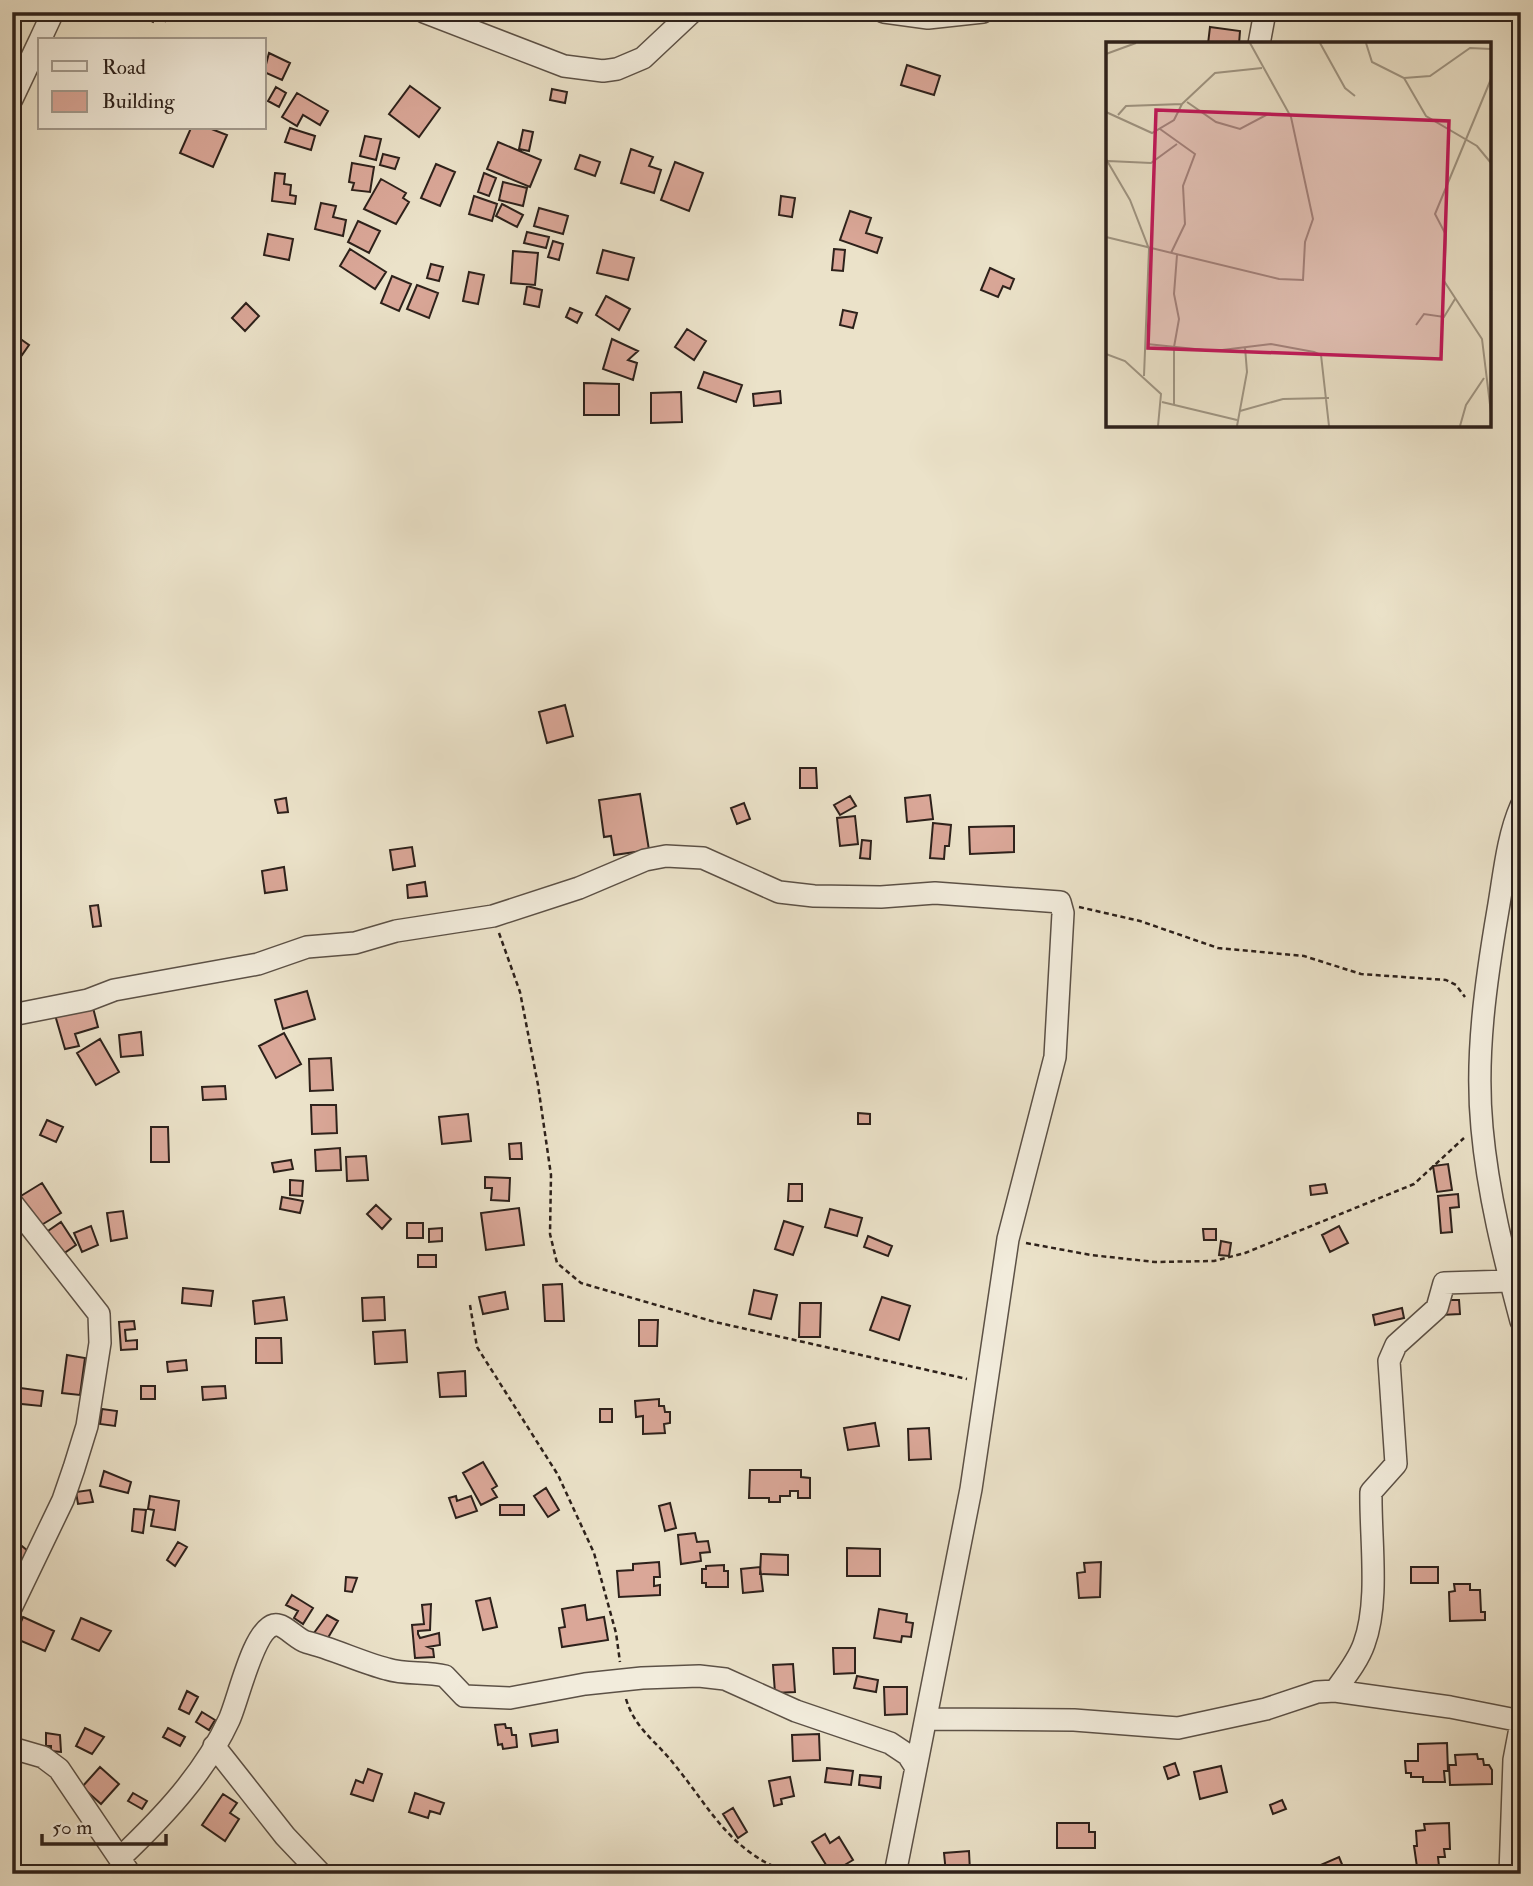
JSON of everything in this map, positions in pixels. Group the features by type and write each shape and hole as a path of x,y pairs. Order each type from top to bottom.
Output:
{"street":[{"path":"41,38 53,12"},
{"path":"424,12 564,66 603,71 617,69 643,58 692,12"},
{"path":"884,12 928,18 984,12"},
{"path":"1259,42 1265,12"},
{"path":"12,99 38,44"},
{"path":"1521,806 1512,835 1492,942 1484,1026 1482,1126 1492,1203 1512,1265 1521,1321"},
{"path":"12,1015 88,1000 114,990 248,966 307,947 355,943 396,931 493,916 579,888 645,860 686,855 722,864 779,892 839,897 935,893 1038,898 1060,902 1063,913 1055,1057 1009,1240 971,1489 895,1874"},
{"path":"12,1203 99,1314 100,1343 87,1426 74,1468 63,1500 12,1606"},
{"path":"1335,1691 1364,1646 1367,1631 1372,1546 1370,1492 1396,1464 1390,1384 1391,1354 1402,1339 1434,1312 1444,1283 1512,1265"},
{"path":"12,1748 43,1757 59,1769 125,1866 183,1793 230,1720 264,1631 272,1625 282,1625 302,1641 336,1649 385,1669 445,1676 464,1696 510,1698 623,1680 699,1676 725,1679 796,1711 890,1744 908,1755 915,1766"},
{"path":"927,1719 1074,1720 1178,1728 1266,1709 1317,1692 1335,1691 1450,1707 1521,1722 1514,1759 1510,1874"},
{"path":"214,1746 285,1836 321,1874"}],"path":[{"path":"1060,902 1140,921 1218,948 1304,956 1361,974 1446,981 1456,985 1484,1026"},
{"path":"493,916 520,992 538,1084 551,1175 550,1234 557,1263 580,1283 702,1319 987,1384"},
{"path":"1009,1240 1091,1255 1155,1262 1214,1261 1235,1256 1414,1184 1453,1145 1482,1126"},
{"path":"470,1305 477,1347 558,1475 593,1553 616,1633 629,1709 641,1731 672,1762 729,1837 756,1856 792,1874"}],"building":[{"path":"144,12 169,12 165,21 156,16 153,22 142,16"},
{"path":"1210,27 1240,31 1239,42 1208,42"},
{"path":"269,53 290,63 282,80 266,73"},
{"path":"907,65 940,76 934,95 901,85"},
{"path":"410,86 440,108 419,137 389,114"},
{"path":"276,87 286,93 279,107 268,101"},
{"path":"552,89 567,92 565,103 550,100"},
{"path":"297,93 328,111 320,125 303,115 297,126 282,117"},
{"path":"290,128 315,136 311,150 285,142"},
{"path":"190,130 214,130 227,135 213,167 180,153"},
{"path":"523,130 533,132 529,151 519,149"},
{"path":"365,136 381,139 376,160 360,156"},
{"path":"498,142 541,160 530,187 487,169"},
{"path":"631,149 653,157 649,166 661,170 654,193 621,183"},
{"path":"383,154 399,158 395,169 380,165"},
{"path":"580,155 600,162 595,176 575,169"},
{"path":"675,162 703,173 689,211 661,200"},
{"path":"352,163 374,167 370,192 352,190 354,183 349,182"},
{"path":"436,164 455,172 440,206 421,198"},
{"path":"275,173 285,174 284,184 291,185 290,195 296,196 295,204 272,201"},
{"path":"484,173 496,178 489,196 478,192"},
{"path":"381,179 406,193 403,198 409,202 396,224 364,209"},
{"path":"503,182 527,188 523,206 499,200"},
{"path":"474,196 497,204 492,221 469,214"},
{"path":"781,196 795,198 792,217 779,215"},
{"path":"321,203 336,206 333,217 346,220 343,236 315,229"},
{"path":"502,204 523,215 517,227 496,216"},
{"path":"539,208 568,216 563,234 534,226"},
{"path":"850,211 871,218 866,233 882,238 877,253 840,240"},
{"path":"358,221 380,231 369,253 348,242"},
{"path":"527,232 549,237 546,248 524,243"},
{"path":"268,234 293,239 289,260 264,255"},
{"path":"553,241 563,244 559,260 548,257"},
{"path":"350,249 386,272 375,289 340,266"},
{"path":"834,249 845,250 843,271 832,270"},
{"path":"603,250 634,258 628,280 597,273"},
{"path":"513,251 538,253 535,285 511,283"},
{"path":"431,264 443,267 439,281 427,278"},
{"path":"990,268 1014,279 1010,289 1003,286 998,297 981,290"},
{"path":"469,272 484,275 478,304 463,301"},
{"path":"392,276 411,284 399,311 381,303"},
{"path":"417,285 438,293 429,318 407,309"},
{"path":"527,286 542,290 539,307 524,304"},
{"path":"606,296 630,309 619,330 596,315"},
{"path":"246,303 259,316 245,331 232,318"},
{"path":"570,308 582,313 577,323 566,317"},
{"path":"843,310 857,313 853,328 840,325"},
{"path":"687,329 706,341 694,360 675,347"},
{"path":"12,333 29,345 22,355 12,348"},
{"path":"612,339 638,351 628,360 637,363 633,380 603,369"},
{"path":"704,372 742,385 736,402 698,388"},
{"path":"584,383 619,384 619,415 584,415"},
{"path":"780,391 781,403 754,406 753,394"},
{"path":"681,392 682,422 651,423 651,393"},
{"path":"565,705 573,736 547,743 539,712"},
{"path":"800,768 816,768 817,788 800,788"},
{"path":"640,794 649,850 614,855 611,836 604,837 599,800"},
{"path":"930,795 933,819 907,822 905,798"},
{"path":"850,796 856,806 840,815 834,805"},
{"path":"286,798 288,812 278,813 275,800"},
{"path":"744,803 750,819 737,824 731,808"},
{"path":"855,816 858,844 840,846 837,818"},
{"path":"933,823 951,825 949,846 945,846 944,859 930,858"},
{"path":"1014,826 1014,852 970,854 969,827"},
{"path":"862,840 871,841 870,859 860,858"},
{"path":"412,847 415,866 393,870 390,850"},
{"path":"284,867 287,890 265,893 262,871"},
{"path":"425,882 427,896 408,898 407,885"},
{"path":"98,905 101,926 93,927 90,906"},
{"path":"307,991 315,1019 283,1029 275,1000"},
{"path":"92,1004 98,1027 75,1034 79,1046 65,1049 55,1015"},
{"path":"141,1032 143,1055 121,1057 119,1035"},
{"path":"284,1033 301,1064 276,1078 259,1046"},
{"path":"100,1039 119,1072 96,1085 77,1053"},
{"path":"331,1058 333,1090 310,1091 309,1059"},
{"path":"225,1086 226,1099 203,1100 202,1087"},
{"path":"311,1105 336,1105 337,1133 312,1134"},
{"path":"858,1113 870,1114 870,1124 858,1124"},
{"path":"468,1114 471,1141 442,1144 439,1117"},
{"path":"47,1120 63,1127 56,1142 40,1135"},
{"path":"151,1127 168,1127 169,1162 151,1162"},
{"path":"521,1143 522,1159 510,1159 509,1144"},
{"path":"340,1148 341,1170 316,1171 315,1150"},
{"path":"366,1156 368,1180 347,1181 346,1157"},
{"path":"291,1160 293,1169 274,1172 272,1163"},
{"path":"1448,1164 1452,1190 1437,1192 1433,1166"},
{"path":"485,1177 510,1178 509,1201 491,1200 492,1188 485,1188"},
{"path":"290,1180 303,1181 302,1196 290,1195"},
{"path":"42,1183 61,1213 35,1229 16,1199"},
{"path":"789,1184 802,1184 802,1201 788,1201"},
{"path":"1325,1184 1327,1193 1311,1195 1310,1186"},
{"path":"1458,1194 1459,1207 1450,1208 1452,1232 1441,1233 1438,1196"},
{"path":"282,1197 303,1201 300,1213 280,1209"},
{"path":"376,1205 391,1219 382,1229 367,1214"},
{"path":"519,1208 524,1245 486,1250 481,1213"},
{"path":"830,1209 862,1218 857,1236 825,1227"},
{"path":"123,1211 127,1238 111,1241 107,1213"},
{"path":"784,1221 803,1227 793,1255 775,1249"},
{"path":"61,1222 76,1245 60,1256 45,1233"},
{"path":"407,1223 423,1223 423,1238 407,1238"},
{"path":"91,1226 98,1245 82,1252 74,1233"},
{"path":"1339,1226 1348,1243 1330,1252 1322,1235"},
{"path":"442,1228 442,1241 429,1242 429,1229"},
{"path":"1203,1229 1216,1229 1216,1240 1204,1240"},
{"path":"868,1236 892,1246 888,1256 864,1247"},
{"path":"1221,1241 1231,1243 1229,1256 1219,1255"},
{"path":"418,1255 436,1255 436,1267 418,1267"},
{"path":"562,1284 564,1321 545,1321 543,1285"},
{"path":"183,1288 213,1291 211,1306 182,1303"},
{"path":"754,1290 777,1295 771,1319 749,1314"},
{"path":"505,1292 508,1309 483,1314 479,1297"},
{"path":"284,1297 287,1320 255,1324 253,1301"},
{"path":"384,1297 385,1320 363,1321 362,1298"},
{"path":"882,1297 910,1306 899,1340 870,1330"},
{"path":"1440,1300 1459,1300 1460,1314 1441,1315"},
{"path":"800,1303 821,1303 820,1337 799,1337"},
{"path":"1402,1308 1404,1318 1375,1325 1373,1315"},
{"path":"639,1320 658,1320 657,1346 639,1346"},
{"path":"134,1321 135,1329 125,1330 126,1341 137,1340 137,1349 121,1350 119,1322"},
{"path":"405,1330 407,1362 375,1364 373,1332"},
{"path":"256,1338 281,1338 282,1363 256,1363"},
{"path":"67,1355 85,1358 80,1395 62,1393"},
{"path":"186,1360 187,1370 168,1372 167,1362"},
{"path":"465,1371 466,1396 440,1397 438,1373"},
{"path":"141,1386 155,1386 155,1399 141,1399"},
{"path":"225,1386 226,1398 203,1400 202,1387"},
{"path":"13,1387 43,1391 41,1406 12,1403"},
{"path":"659,1399 659,1406 664,1406 665,1412 670,1412 670,1423 664,1424 665,1433 643,1434 643,1416 636,1417 635,1401"},
{"path":"102,1409 117,1411 115,1426 100,1424"},
{"path":"600,1409 612,1409 612,1422 600,1422"},
{"path":"875,1423 879,1446 848,1450 844,1428"},
{"path":"929,1428 931,1459 909,1460 908,1429"},
{"path":"483,1462 497,1486 492,1489 497,1497 481,1505 463,1473"},
{"path":"750,1470 801,1470 801,1477 810,1478 810,1498 798,1498 798,1491 790,1491 790,1496 780,1496 780,1502 769,1502 769,1498 749,1498"},
{"path":"104,1471 131,1482 128,1493 100,1486"},
{"path":"546,1488 559,1510 548,1517 534,1496"},
{"path":"90,1490 93,1502 78,1504 76,1492"},
{"path":"150,1496 179,1501 175,1530 151,1526 154,1510 148,1509"},
{"path":"456,1496 457,1501 471,1496 477,1511 456,1518 449,1498"},
{"path":"670,1503 676,1528 665,1531 659,1506"},
{"path":"500,1505 524,1505 524,1515 500,1515"},
{"path":"134,1509 146,1510 143,1533 132,1531"},
{"path":"695,1533 697,1542 708,1541 710,1552 700,1553 701,1561 681,1564 678,1535"},
{"path":"12,1538 28,1551 17,1570 12,1567"},
{"path":"178,1542 187,1547 175,1566 167,1560"},
{"path":"847,1548 880,1549 880,1576 847,1576"},
{"path":"761,1554 788,1555 788,1575 760,1574"},
{"path":"659,1562 660,1577 654,1577 654,1586 660,1585 660,1595 619,1597 617,1571 633,1570 633,1564"},
{"path":"1101,1562 1100,1597 1079,1598 1077,1573 1085,1572 1084,1563"},
{"path":"724,1565 724,1571 728,1571 728,1587 706,1587 706,1583 702,1583 702,1569 706,1569 706,1566"},
{"path":"760,1567 763,1591 743,1593 741,1569"},
{"path":"1411,1567 1438,1567 1438,1583 1411,1583"},
{"path":"346,1577 357,1578 352,1592 345,1591"},
{"path":"1454,1584 1470,1584 1470,1590 1480,1590 1481,1612 1485,1612 1485,1620 1450,1621 1449,1592 1455,1591"},
{"path":"292,1595 313,1608 303,1624 294,1618 298,1611 286,1605"},
{"path":"490,1598 497,1627 483,1630 476,1601"},
{"path":"431,1604 430,1630 418,1631 418,1634 420,1638 439,1633 440,1645 428,1647 433,1649 434,1657 415,1658 412,1625 424,1624 422,1605"},
{"path":"585,1605 587,1620 604,1617 608,1640 562,1647 559,1628 565,1627 562,1609"},
{"path":"879,1609 907,1614 906,1622 913,1623 911,1637 902,1636 901,1642 874,1638"},
{"path":"327,1615 338,1621 326,1641 314,1633"},
{"path":"23,1617 54,1631 45,1651 14,1638"},
{"path":"81,1618 111,1631 99,1651 72,1639"},
{"path":"833,1648 855,1648 855,1673 834,1674"},
{"path":"793,1664 795,1692 775,1693 773,1665"},
{"path":"857,1676 878,1680 876,1692 854,1688"},
{"path":"884,1687 907,1687 907,1714 885,1715"},
{"path":"187,1691 198,1697 189,1714 179,1709"},
{"path":"12,1694 18,1694 18,1719 12,1719"},
{"path":"202,1712 215,1720 209,1730 196,1722"},
{"path":"505,1724 506,1728 511,1728 512,1735 516,1735 517,1747 503,1749 502,1744 498,1745 495,1725"},
{"path":"85,1728 104,1737 92,1754 76,1746"},
{"path":"168,1728 185,1737 180,1746 163,1737"},
{"path":"557,1730 558,1742 532,1746 530,1734"},
{"path":"46,1733 60,1735 61,1752 51,1751 51,1746 46,1746"},
{"path":"819,1734 820,1760 793,1761 792,1735"},
{"path":"1447,1743 1448,1771 1444,1771 1445,1782 1423,1782 1423,1777 1411,1777 1411,1773 1406,1773 1405,1761 1418,1761 1418,1744"},
{"path":"1477,1754 1478,1759 1483,1759 1484,1765 1489,1765 1492,1770 1492,1784 1450,1785 1449,1765 1456,1765 1455,1755"},
{"path":"1175,1763 1179,1775 1168,1779 1164,1767"},
{"path":"1221,1766 1227,1792 1200,1799 1194,1772"},
{"path":"100,1767 119,1784 101,1804 82,1787"},
{"path":"827,1768 853,1771 851,1785 825,1782"},
{"path":"368,1769 382,1774 373,1801 351,1794 356,1780 363,1783"},
{"path":"860,1775 881,1777 880,1788 859,1785"},
{"path":"790,1777 794,1796 781,1799 782,1804 774,1806 769,1781"},
{"path":"133,1793 147,1801 142,1809 128,1801"},
{"path":"415,1793 444,1803 440,1814 430,1811 428,1818 409,1812"},
{"path":"223,1794 237,1803 230,1813 239,1819 225,1841 202,1825"},
{"path":"1282,1800 1286,1809 1273,1814 1270,1805"},
{"path":"733,1808 747,1832 738,1838 723,1814"},
{"path":"1057,1823 1089,1823 1089,1832 1095,1832 1095,1848 1057,1848"},
{"path":"1449,1823 1450,1849 1444,1849 1445,1857 1438,1857 1439,1866 1417,1867 1414,1846 1417,1846 1416,1831 1425,1830 1424,1824"},
{"path":"825,1834 830,1843 839,1837 853,1860 831,1873 812,1842"},
{"path":"969,1851 970,1872 946,1873 944,1853"},
{"path":"1339,1857 1346,1874 1319,1874 1316,1867"}]}
